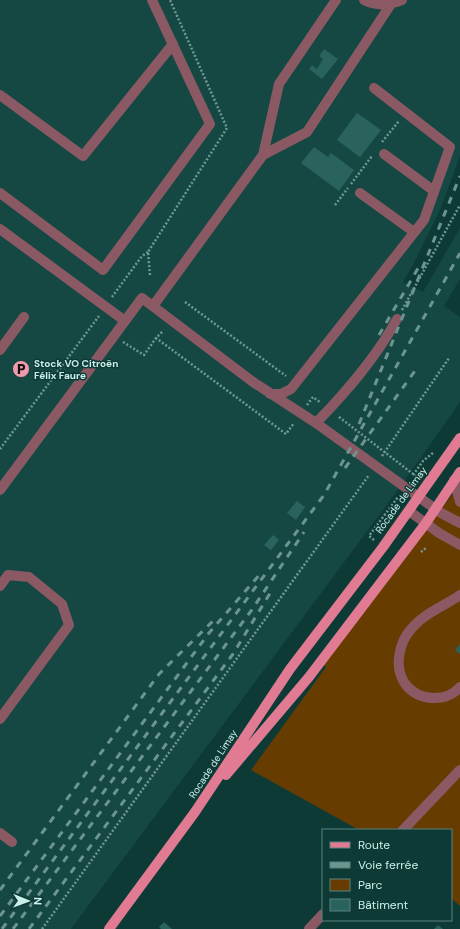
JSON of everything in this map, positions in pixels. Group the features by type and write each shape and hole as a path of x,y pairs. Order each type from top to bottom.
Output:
{"main road":[{"name":"Rocade de Limay","path":"195,812 290,669 419,497 460,438"},
{"name":"Rocade de Limay","path":"195,812 309,677 426,523 457,476"},
{"path":"109,929 195,812"}],"street":[{"path":"0,193 103,270 210,124 152,0"},
{"path":"153,306 262,155 279,84 336,0"},
{"path":"364,0 378,4 391,4 402,0"},
{"path":"262,155 307,132 391,4"},
{"path":"0,95 83,156 173,44"},
{"path":"270,394 282,394 291,389 424,220 450,147 374,88"},
{"path":"384,154 434,191"},
{"path":"360,193 414,232"},
{"path":"0,229 125,321"},
{"path":"0,490 142,298 270,394 316,423 419,497 460,523"},
{"path":"0,350 24,317"},
{"path":"316,423 384,343 397,319"},
{"path":"457,476 460,502"},
{"path":"409,510 460,545"},
{"path":"0,586 8,575 29,577 62,604 69,625 0,719"},
{"path":"460,595 431,611 411,628 403,641 399,655 399,671 406,685 417,694 430,698 444,698 455,693 460,687"},
{"path":"404,829 460,770"},
{"path":"0,833 12,842"},
{"path":"309,929 322,915"}],"path":[{"path":"382,143 405,112"},
{"path":"335,205 373,155"},
{"path":"397,319 460,205"},
{"path":"0,449 106,307 142,256 148,252"},
{"path":"185,302 296,383"},
{"path":"114,337 144,355 162,332"},
{"path":"156,338 286,434 295,421"},
{"path":"42,929 385,452 449,358"},
{"path":"307,405 313,397 427,485"}],"shaded area":[{"path":"0,0 460,0 460,156 440,210 403,282 423,292 460,228 460,279 444,306 460,317 460,402 397,491 71,929 0,929"}],"green space":[{"path":"460,484 460,906 452,899 452,829 357,829 251,770 326,667 324,665"}],"building":[{"path":"324,49 338,59 322,79 309,69 312,65 317,69 323,59 319,56"},
{"path":"357,113 381,130 360,157 337,140"},
{"path":"314,147 328,157 331,153 354,170 339,191 301,163"},
{"path":"297,501 305,507 296,520 287,513"},
{"path":"273,535 279,540 271,550 264,545"},
{"path":"460,644 460,654 455,650"},
{"path":"164,922 172,929 161,929 159,927"},
{"path":"438,925 443,929 434,929"}],"railway":[{"path":"359,424 460,176"},
{"path":"2,929 324,495 460,253"},
{"path":"379,335 420,265"},
{"path":"345,468 417,368"},
{"path":"13,929 251,611 304,532"},
{"path":"0,916 209,633 261,573"},
{"path":"29,929 233,654 272,590"},
{"path":"0,890 159,674 216,618"}],"place":[{"name":"Stock VO Citroën Félix Faure","path":"21,369"}]}
